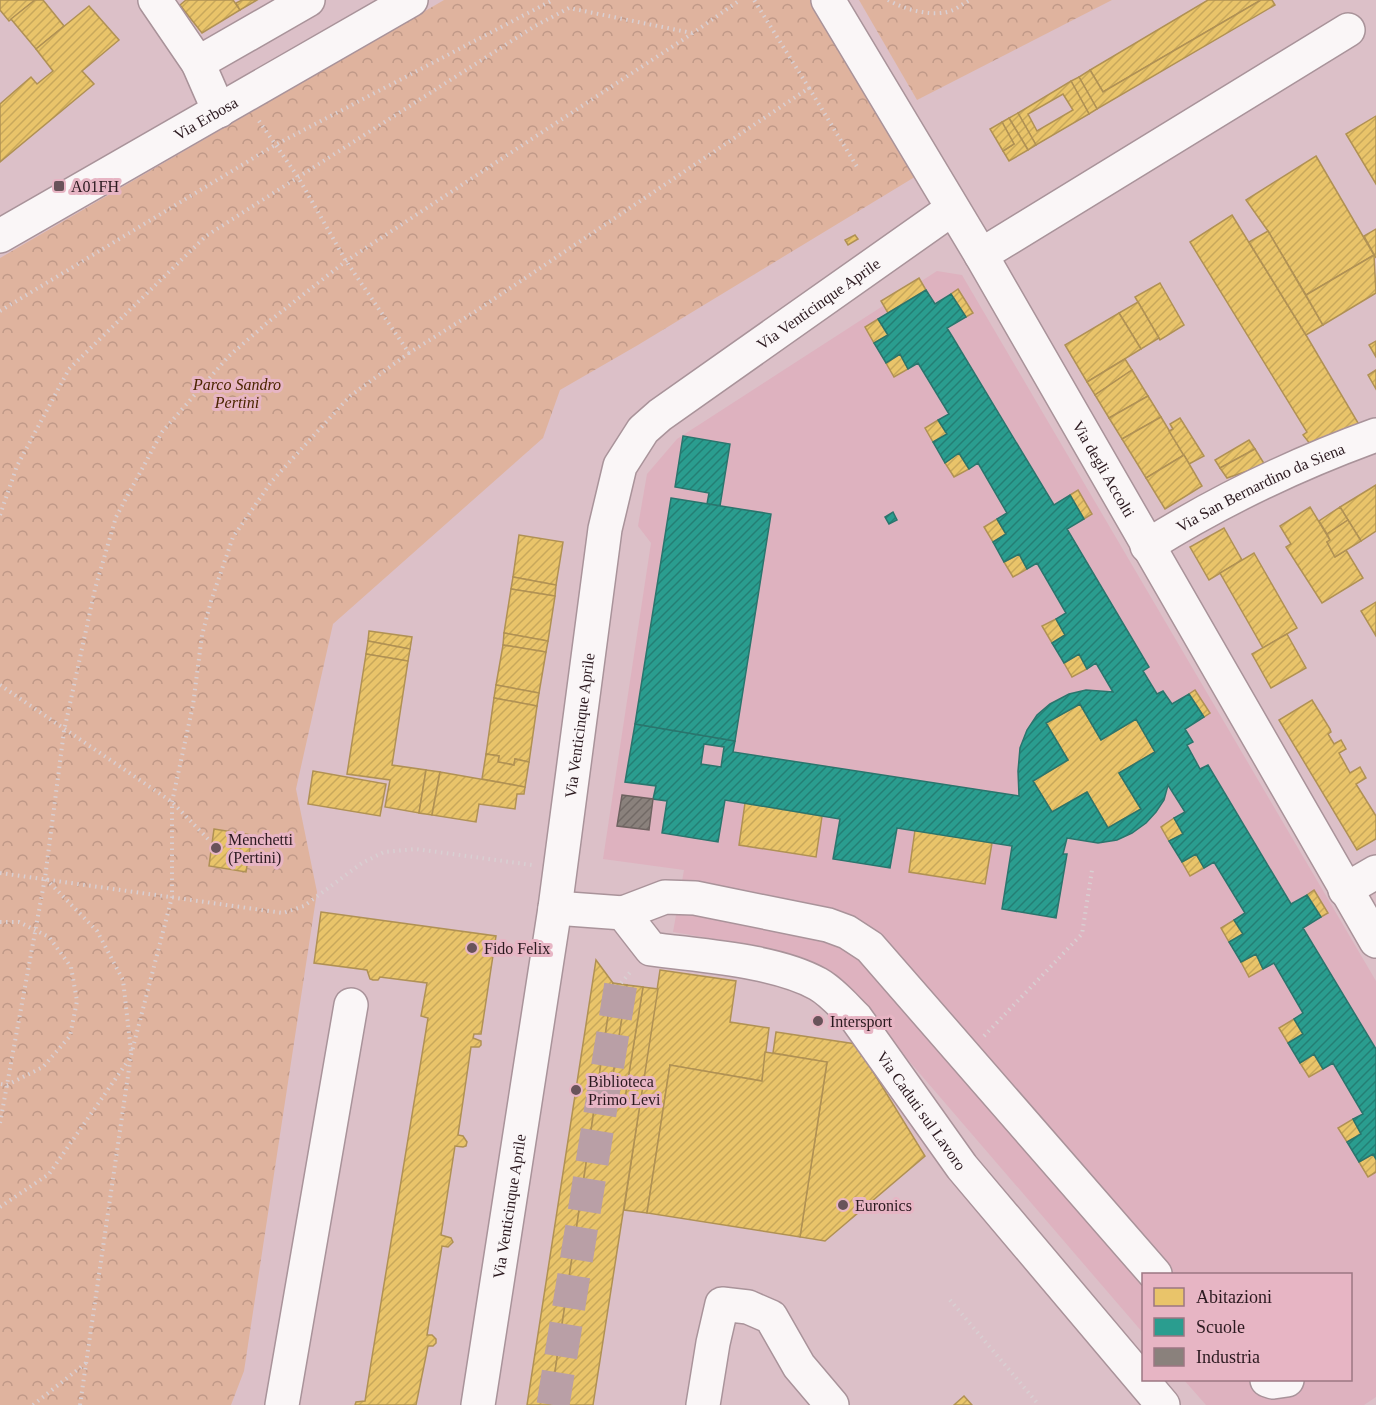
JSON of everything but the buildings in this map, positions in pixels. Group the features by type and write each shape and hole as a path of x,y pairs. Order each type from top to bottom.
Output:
{"street":[{"path":"155,0 198,63 231,104"},
{"path":"198,63 308,0"},
{"name":"Via Erbosa","path":"0,236 411,0"},
{"name":"Via degli Accolti","path":"828,0 981,255 1376,941"},
{"path":"981,255 1348,30"},
{"name":"Via Venticinque Aprile","path":"478,1405 555,908 605,529 620,466 643,430 660,415 952,208"},
{"name":"Via San Bernardino da Siena","path":"1147,546 1193,518 1310,460 1376,435"},
{"path":"1345,890 1376,872"},
{"path":"555,908 623,913 665,897 695,898 828,925 847,932 870,947 1153,1273"},
{"name":"Via Caduti sul Lavoro","path":"623,913 651,949 778,968 818,984 839,1001 856,1018 962,1167 1142,1380"},
{"path":"282,1405 351,1005"},
{"path":"703,1405 722,1304 748,1307 771,1317 799,1366 832,1405"},
{"name":"Via Caduti sul Lavoro","path":"1143,1381 1163,1405"}],"path":[{"path":"0,311 275,145 553,0"},
{"path":"0,1123 45,878 64,731 95,589 116,517 162,432 229,356 346,261 740,0"},
{"path":"754,0 859,170"},
{"path":"888,0 897,6 929,13 951,11 970,0"},
{"path":"0,514 17,466 69,369 206,236 535,26 569,8 693,33"},
{"path":"80,1405 131,1055 172,897 172,802 193,705 202,635 232,537 272,481 350,396 409,353 809,88"},
{"path":"231,104 275,145 298,177 346,261 409,353"},
{"path":"0,686 172,802 209,840"},
{"path":"0,873 283,913 304,906 362,863 384,852 416,849 560,869"},
{"path":"965,1056 1082,934 1092,870"},
{"path":"0,1207 49,1174 131,1055 123,980 97,931 45,878"},
{"path":"0,922 19,922 49,937 71,967 77,1001 70,1036 43,1067 7,1085 0,1084"},
{"path":"950,1300 1039,1405"},
{"path":"33,1405 87,1362"}],"shaded area":[{"path":"937,271 962,275 1376,981 1376,1397 1364,1405 1206,1405 1185,1381 1352,1381 1352,1273 1142,1273 1142,1332 860,1004 823,968 769,948 673,932 684,870 603,859 651,543 638,526 647,474 677,439"}],"green space":[{"name":"Parco Sandro Pertini","path":"444,0 812,0 918,175 560,390 543,438 333,624 296,789 317,892 244,1371 231,1405 0,1405 0,258"},
{"path":"859,0 1112,0 917,100"}],"tunnel":[{"path":"553,1405 621,983"}],"place":[{"name":"A01FH","path":"59,186"},
{"name":"Menchetti (Pertini)","path":"216,848"},
{"name":"Fido Felix","path":"472,948"},
{"name":"Intersport","path":"818,1021"},
{"name":"Biblioteca Primo Levi","path":"576,1090"},
{"name":"Euronics","path":"843,1205"}]}
